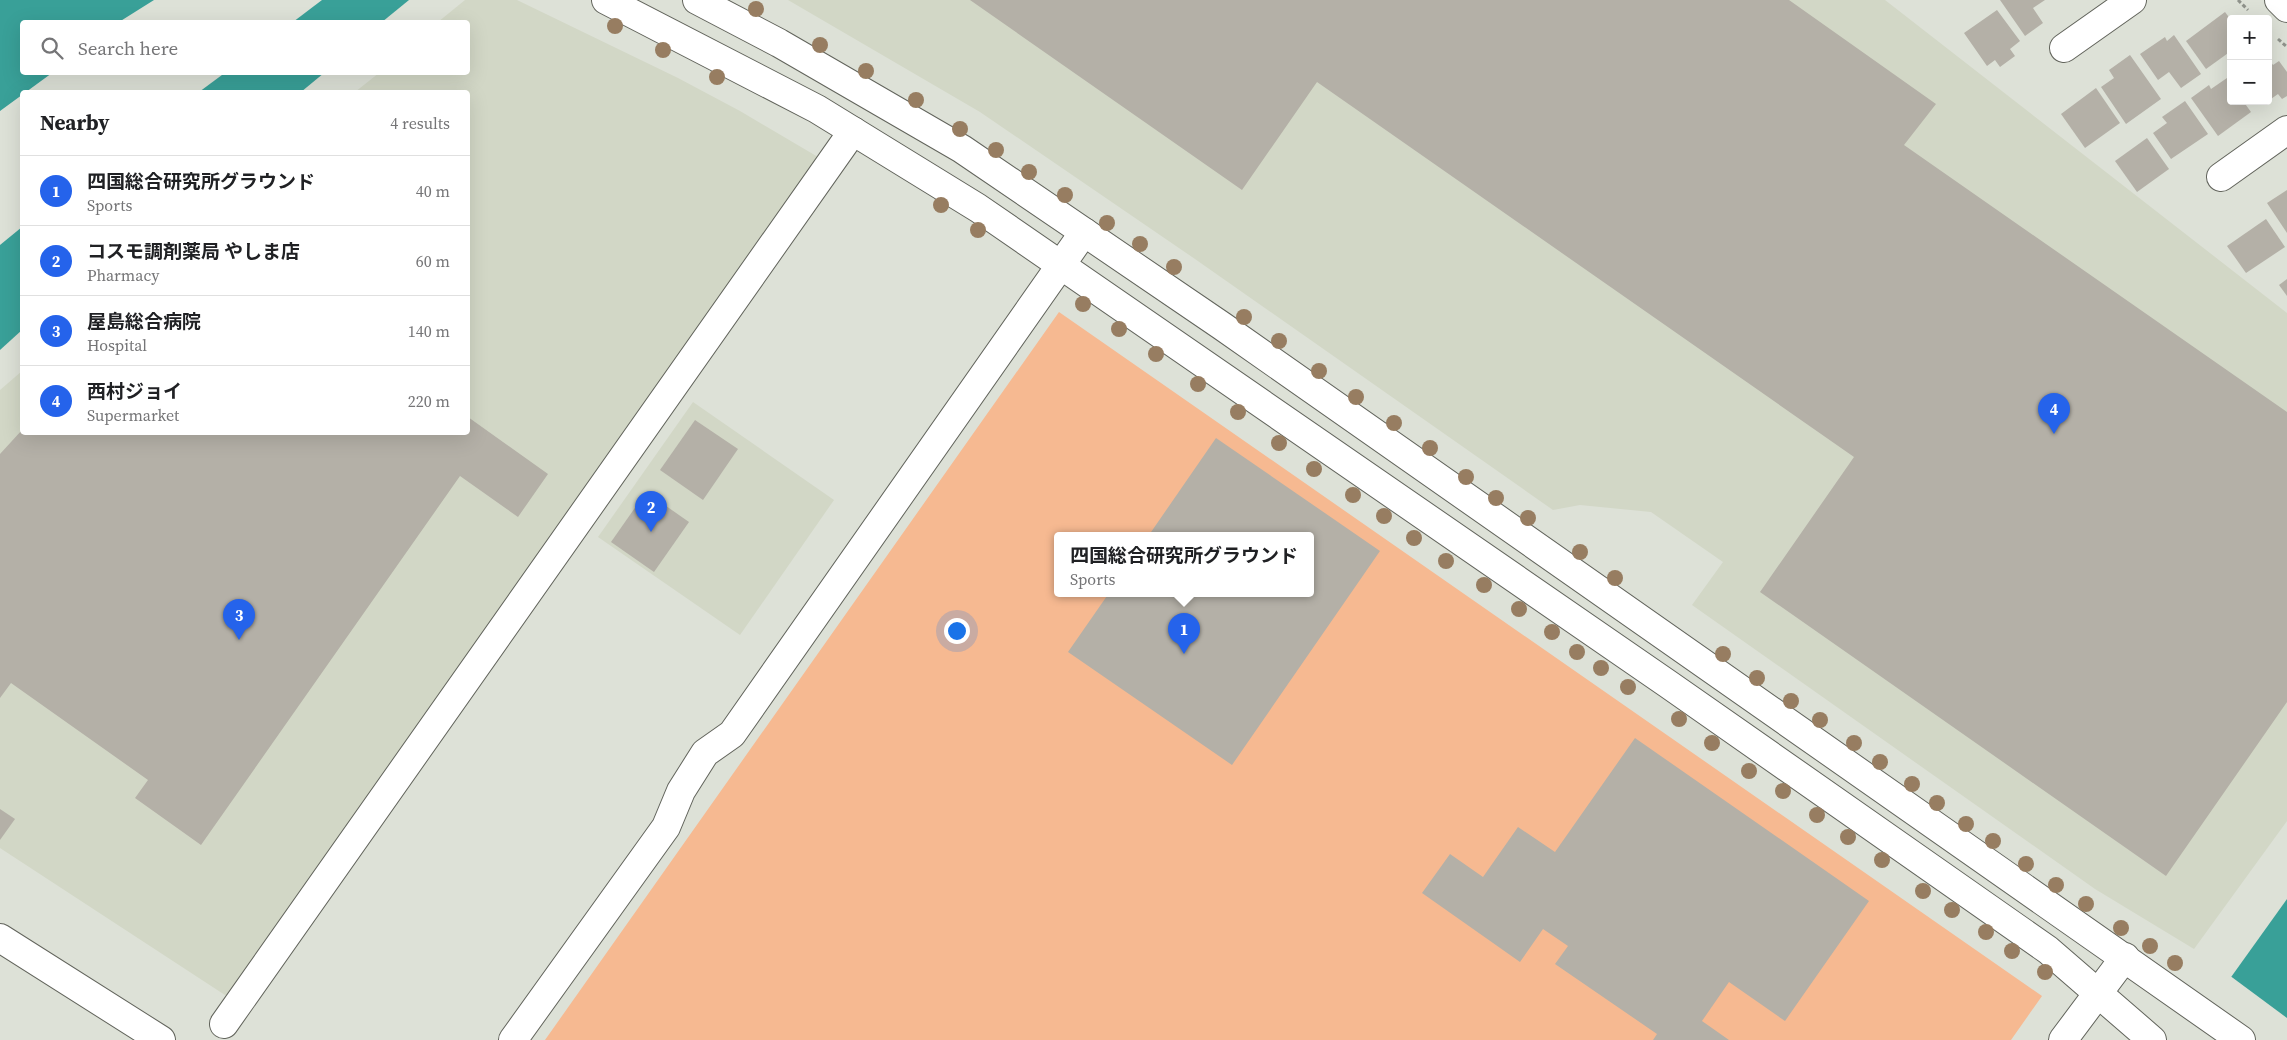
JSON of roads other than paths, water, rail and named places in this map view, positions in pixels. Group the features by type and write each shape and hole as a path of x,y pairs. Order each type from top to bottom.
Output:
{"street":[{"path":"606,0 758,78 853,131 978,208 1668,684 2048,950 2152,1040"},
{"path":"698,0 779,43 962,149 1084,232 2242,1040"},
{"path":"2064,48 2132,0"},
{"path":"2279,0 2287,8"},
{"path":"2221,177 2287,130"},
{"path":"224,1024 853,131"},
{"path":"513,1040 666,827 681,791 705,753 732,734 1084,232"},
{"path":"0,938 161,1040"},
{"path":"2063,1040 2125,957"}],"water":[{"path":"0,0 154,0 122,20 20,20 20,75 49,75 29,90 20,90 20,96 0,111"},
{"path":"322,0 409,0 384,20 296,20"},
{"path":"222,75 322,75 303,90 202,90"},
{"path":"20,229 20,332 0,350 0,245"},
{"path":"2287,899 2287,1040 2186,1040"}],"place":[{"name":"西村ジョイ","path":"2054,434"},
{"name":"コスモ調剤薬局 やしま店","path":"651,532"},
{"name":"屋島総合病院","path":"239,640"},
{"name":"四国総合研究所グラウンド","path":"1184,654"}]}
